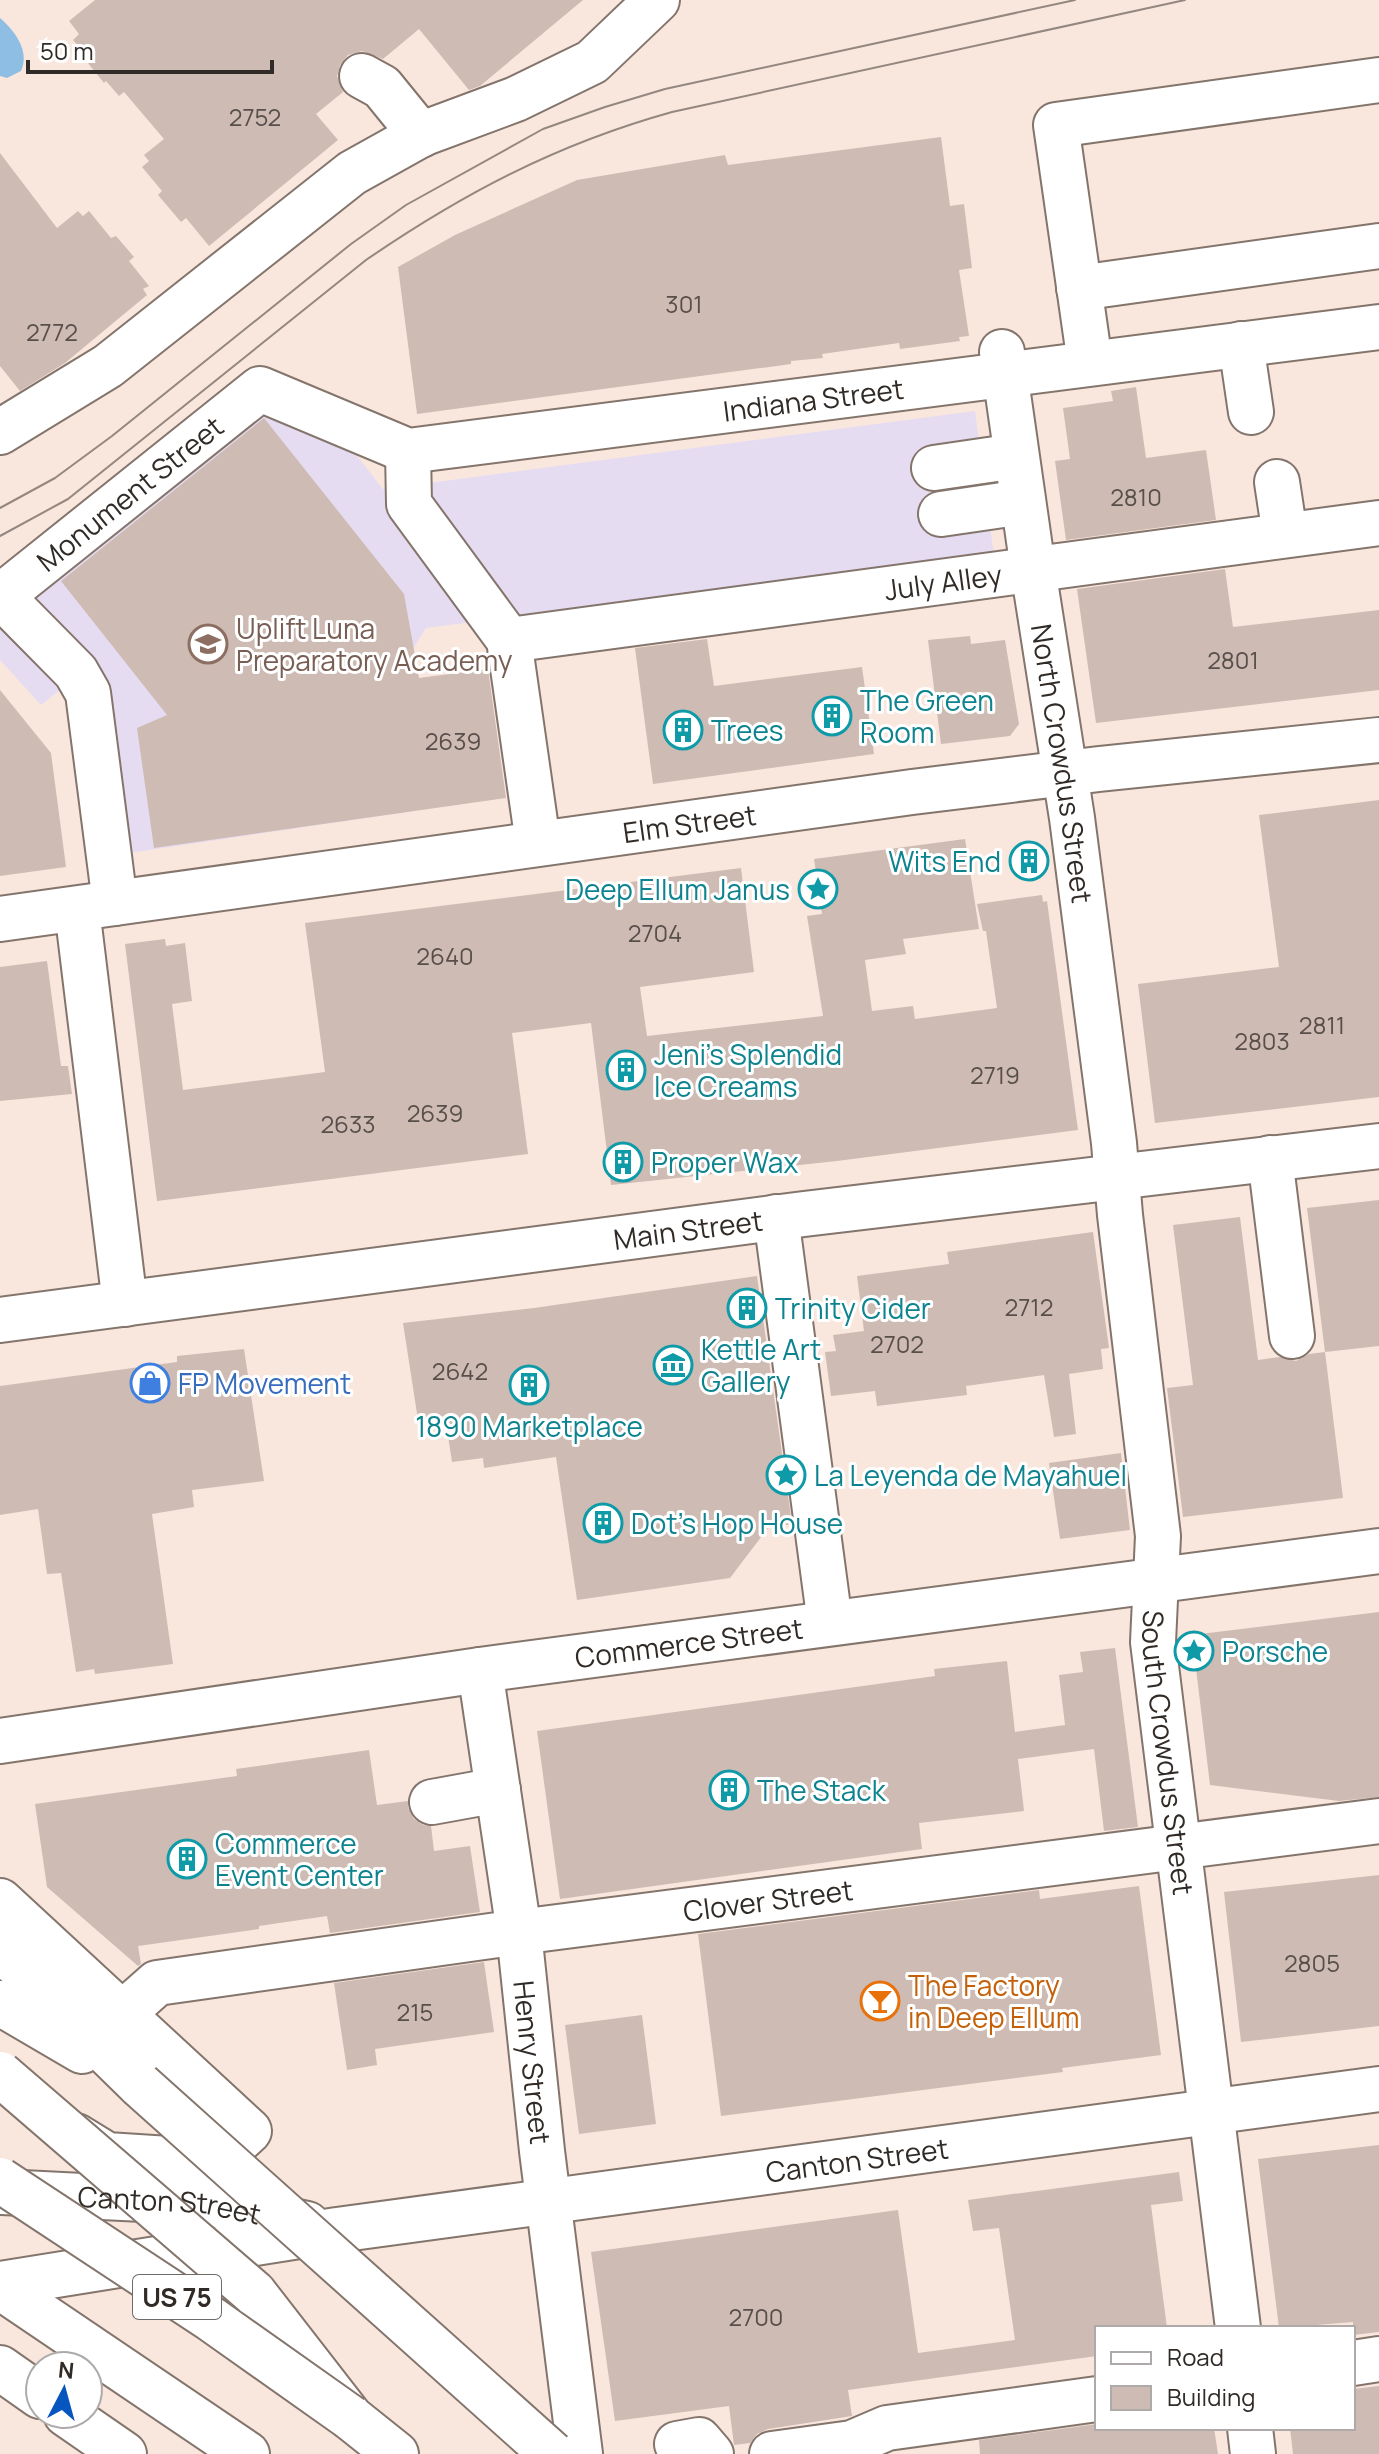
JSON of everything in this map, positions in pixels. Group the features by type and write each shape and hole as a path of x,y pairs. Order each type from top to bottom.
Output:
{"main road":[{"path":"0,432 108,366 352,173 421,135 516,99 592,62 657,0"},
{"path":"362,76 382,87 421,135"},
{"path":"1090,363 1056,125 1379,80"},
{"path":"1079,288 1379,246"},
{"name":"Indiana Street","path":"408,451 1003,363 1090,363 1379,327"},
{"path":"1241,344 1251,412"},
{"name":"North Crowdus Street","path":"1003,363 1064,773 1118,1176"},
{"name":"Monument Street","path":"1,596 260,389 408,451"},
{"path":"408,451 409,504 438,524 491,590 509,640 538,843"},
{"path":"934,468 1016,456"},
{"path":"1277,482 1285,535"},
{"path":"941,514 1023,502"},
{"name":"July Alley","path":"509,640 1379,523"},
{"path":"1,596 76,672 88,693 105,1143 125,1304"},
{"name":"Elm Street","path":"0,919 1064,773 1379,740"},
{"name":"Main Street","path":"0,1320 776,1217 1379,1146"},
{"path":"1270,1158 1292,1336"},
{"name":"South Crowdus Street","path":"1118,1176 1157,1527 1153,1642 1238,2326"},
{"path":"776,1217 830,1623"},
{"name":"Commerce Street","path":"0,1741 480,1670 1379,1551"},
{"name":"Henry Street","path":"480,1670 519,1932 580,2454"},
{"path":"432,1802 498,1790"},
{"name":"Clover Street","path":"123,2013 157,1983 519,1932 1379,1821"},
{"path":"0,1901 249,2131 215,2162 107,2155 0,2089"},
{"path":"0,1948 140,2085 552,2454"},
{"path":"0,2003 140,2085"},
{"path":"0,2074 254,2293 351,2418"},
{"name":"Canton Street","path":"0,2285 337,2230 548,2200 1379,2089"},
{"name":"Canton Street","path":"0,2181 21,2192 203,2202 337,2230"},
{"name":"US 75","path":"0,2181 234,2335 396,2454"},
{"path":"0,2285 247,2454"},
{"path":"1355,2363 1379,2359"},
{"path":"0,2368 24,2385"},
{"path":"772,2454 852,2443 887,2428 1095,2399"},
{"path":"89,2430 124,2454"},
{"path":"1250,2430 1253,2454"}],"shaded area":[{"name":"Uplift Luna Preparatory Academy","path":"260,407 347,443 383,489 975,411 994,556 426,628 406,660 414,811 88,859 67,700 60,690 41,705 0,660 0,612"}],"water":[{"path":"0,18 16,35 24,56 21,71 7,78 0,76"}],"building":[{"path":"95,0 583,0 480,86 469,90 419,29 383,59 362,51 348,55 340,65 337,76 343,92 316,114 338,140 209,246 186,218 181,222 158,195 162,191 142,167 149,161 144,155 164,139 124,92 119,96 106,81 104,83 73,40 79,34 69,21"},
{"path":"941,137 950,206 964,204 972,268 959,270 969,336 959,337 960,341 900,349 899,343 822,354 823,358 791,361 791,364 417,414 398,267 455,235 577,180 725,155 728,165"},
{"path":"0,153 57,228 78,211 83,216 89,211 111,238 116,236 134,257 129,261 149,286 143,289 147,295 65,363 20,391 0,366"},
{"path":"1136,387 1146,458 1206,450 1216,520 1066,540 1055,461 1070,459 1063,408 1113,401 1111,391"},
{"path":"264,418 404,594 419,678 488,669 506,798 154,848 137,728 167,715 61,581"},
{"path":"1225,569 1233,627 1379,610 1379,690 1096,723 1077,589"},
{"path":"970,636 971,644 1005,640 1019,724 1010,736 941,744 928,640"},
{"path":"707,639 714,686 862,667 874,754 653,784 635,648"},
{"path":"0,690 51,753 66,867 0,876"},
{"path":"1379,800 1379,1097 1155,1123 1138,984 1279,967 1259,815"},
{"path":"965,839 979,929 903,939 906,954 865,960 872,1011 913,1006 915,1019 997,1008 986,931 983,931 977,904 1042,895 1043,902 1047,901 1078,1130 837,1161 611,1185 591,1023 512,1033 528,1154 157,1201 125,944 165,939 166,946 185,943 192,1001 172,1004 183,1090 325,1072 305,923 741,868 754,972 640,987 647,1036 823,1016 807,916 822,914 814,859"},
{"path":"47,961 61,1066 68,1066 72,1094 0,1101 0,967"},
{"path":"1379,1200 1379,1346 1325,1352 1307,1208"},
{"path":"1240,1217 1258,1360 1280,1357 1296,1361 1309,1354 1325,1352 1343,1498 1183,1517 1167,1388 1193,1385 1173,1225"},
{"path":"1093,1232 1109,1348 1101,1349 1103,1369 1069,1374 1076,1434 1054,1437 1044,1375 966,1386 967,1395 877,1406 875,1391 831,1396 825,1352 836,1351 833,1335 864,1331 857,1276 949,1264 947,1252"},
{"path":"757,1276 792,1524 768,1528 730,1578 577,1600 556,1457 484,1468 483,1458 452,1462 445,1416 418,1420 403,1323"},
{"path":"244,1349 264,1481 192,1490 194,1507 152,1514 173,1664 95,1674 94,1669 76,1672 61,1573 47,1574 38,1509 0,1515 0,1386 177,1362 177,1356"},
{"path":"1121,1453 1130,1530 1060,1539 1049,1463"},
{"path":"1379,1612 1379,1797 1339,1801 1210,1785 1192,1635"},
{"name":"The Stack","path":"1115,1648 1138,1827 1104,1831 1094,1749 1018,1759 1024,1811 919,1823 922,1849 560,1899 537,1731 935,1676 934,1669 1007,1661 1015,1732 1065,1725 1059,1675 1083,1672 1080,1652"},
{"path":"369,1750 377,1805 408,1801 414,1819 431,1826 434,1851 470,1846 480,1912 330,1933 327,1916 259,1926 259,1929 138,1946 141,1964 138,1966 47,1887 35,1804 237,1776 236,1769"},
{"path":"1379,1875 1379,2026 1241,2042 1224,1892"},
{"name":"The Factory in Deep Ellum","path":"1139,1886 1161,2055 1062,2068 1063,2072 721,2116 698,1934 1039,1890 1040,1899"},
{"path":"484,1962 494,2032 375,2049 377,2065 347,2070 334,1983"},
{"path":"642,2015 656,2124 579,2134 565,2025"},
{"path":"1379,2145 1379,2332 1355,2335 1353,2322 1279,2326 1258,2159"},
{"path":"1179,2172 1183,2201 1151,2205 1167,2326 1095,2326 1095,2356 848,2390 852,2416 768,2429 757,2434 750,2443 734,2445 729,2406 615,2421 591,2252 898,2210 918,2353 1015,2340 999,2228 973,2231 968,2200"},
{"path":"1379,2386 1379,2454 1293,2454 1290,2430 1355,2430 1355,2389"},
{"path":"1095,2424 1095,2430 1214,2430 1218,2454 980,2454 979,2440"}],"tram line":[{"path":"0,508 55,478 112,436 351,244 406,205 543,129 665,89 1075,0"},
{"path":"0,536 68,499 366,260 439,213 550,155 672,112 1185,0"}],"place":[{"name":"Uplift Luna Preparatory Academy","path":"208,644"},
{"name":"The Green Room","path":"832,716"},
{"name":"Trees","path":"683,730"},
{"name":"Wits End","path":"1029,861"},
{"name":"Deep Ellum Janus","path":"818,889"},
{"name":"Jeni's Splendid Ice Creams","path":"626,1070"},
{"name":"Proper Wax","path":"623,1162"},
{"name":"Trinity Cider","path":"747,1308"},
{"name":"Kettle Art Gallery","path":"673,1365"},
{"name":"FP Movement","path":"150,1383"},
{"name":"1890 Marketplace","path":"529,1385"},
{"name":"La Leyenda de Mayahuel","path":"786,1475"},
{"name":"Dot's Hop House","path":"603,1523"},
{"name":"Porsche","path":"1194,1651"},
{"name":"The Stack","path":"729,1790"},
{"name":"Commerce Event Center","path":"187,1859"},
{"name":"The Factory in Deep Ellum","path":"880,2001"}]}
